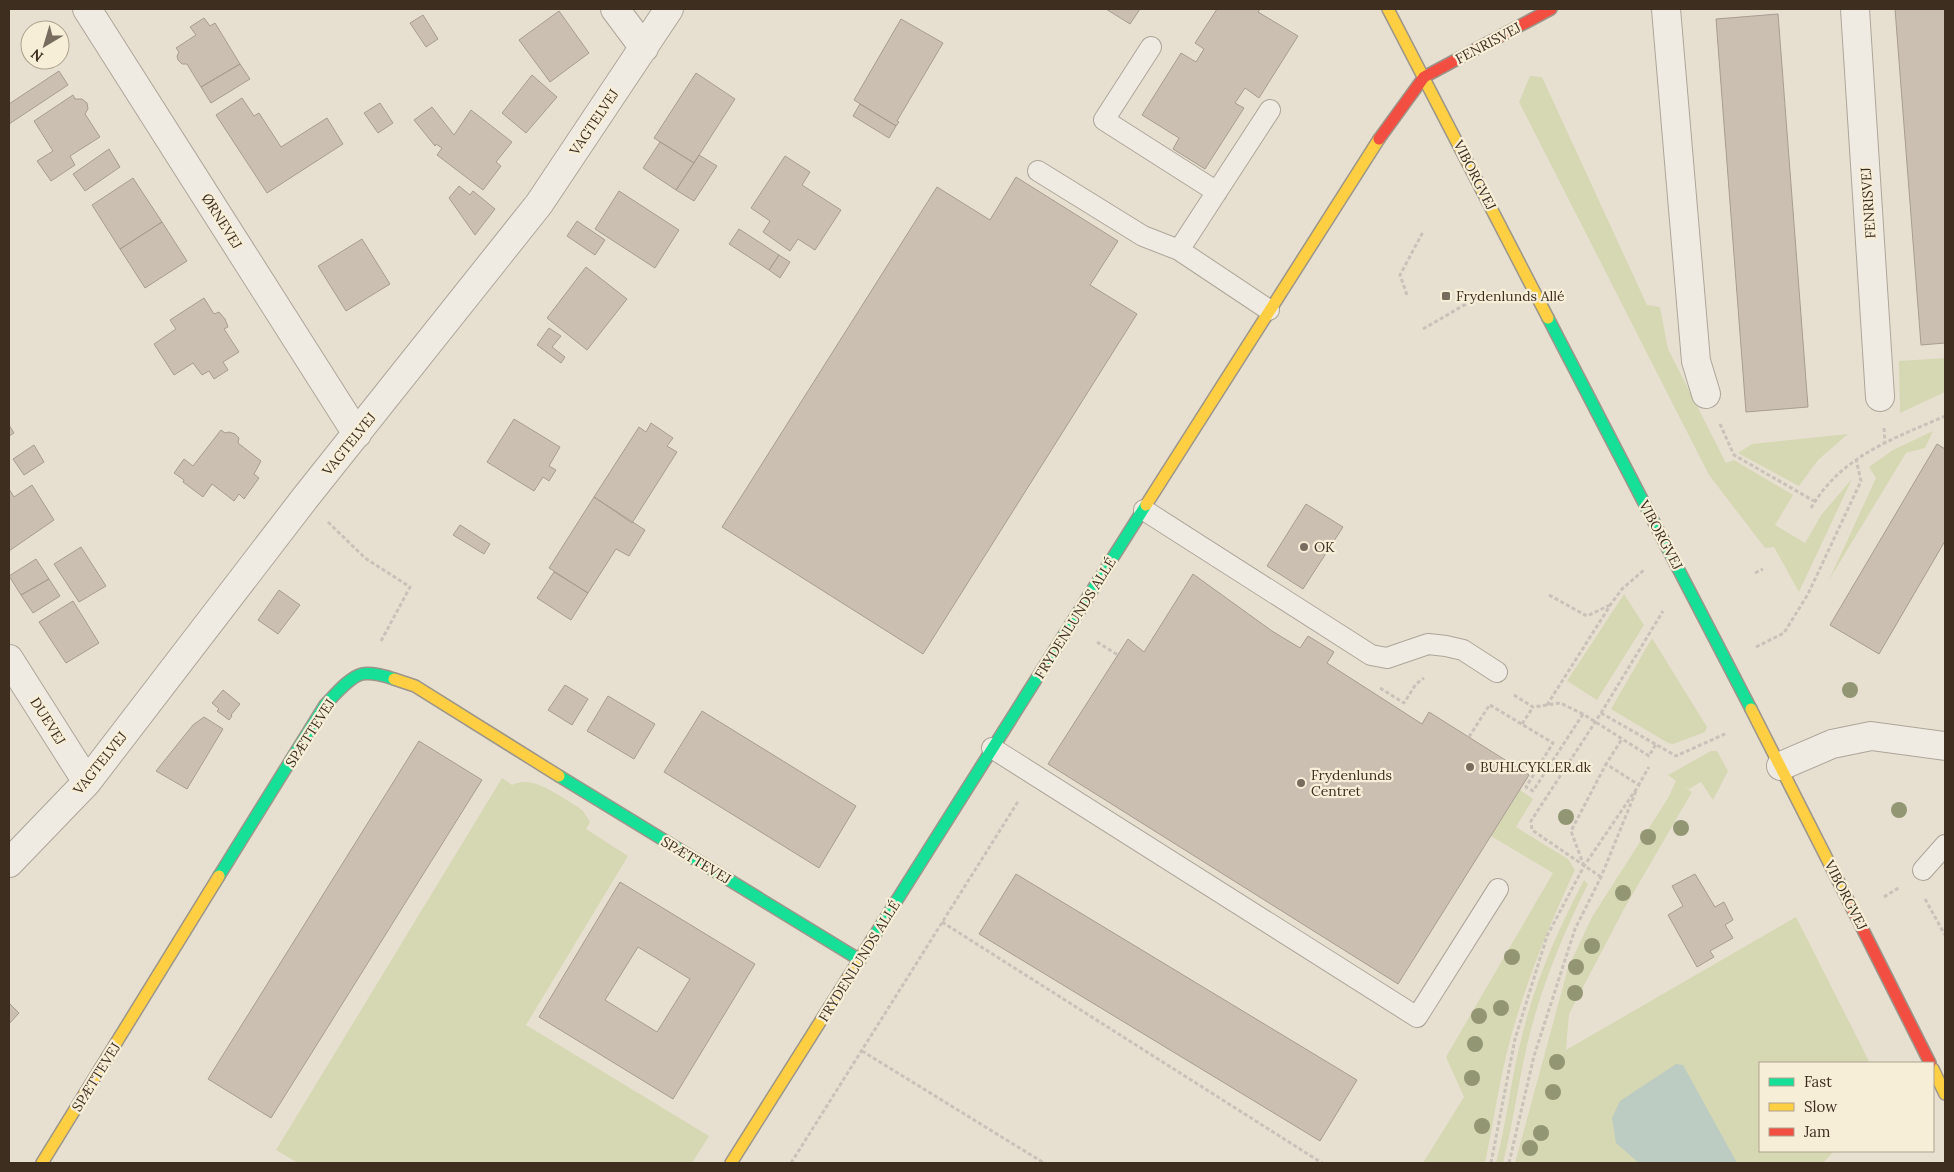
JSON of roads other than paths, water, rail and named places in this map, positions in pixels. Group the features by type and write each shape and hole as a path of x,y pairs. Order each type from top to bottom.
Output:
{"street":[{"name":"ØRNEVEJ","path":"87,9 357,434"},
{"path":"615,9 644,48"},
{"name":"VAGTELVEJ","path":"9,863 86,782 305,498 539,204 669,9"},
{"name":"VIBORGVEJ","path":"1388,9 1782,766 1930,1062"},
{"name":"FENRISVEJ","path":"1424,77 1551,9"},
{"path":"1666,9 1696,361 1706,394"},
{"name":"FENRISVEJ","path":"1855,9 1880,398"},
{"name":"FRYDENLUNDS ALLÉ","path":"731,1163 1360,166 1424,77"},
{"name":"DUEVEJ","path":"9,659 86,782"},
{"name":"SPÆTTEVEJ","path":"42,1163 325,705 342,687 362,674 387,676 415,686 860,960"},
{"path":"1782,766 1832,744 1871,736 1945,746"},
{"path":"1934,1071 1945,1094"}],"lane":[{"path":"1151,47 1104,120 1216,192"},
{"path":"1179,250 1270,110"},
{"path":"1038,171 1143,236 1179,250 1269,310"},
{"path":"1144,510 1371,655 1387,658 1428,644 1446,646 1463,650 1497,672"},
{"path":"992,748 1417,1017 1498,888"},
{"path":"1918,875 1945,845"}],"place":[{"name":"Frydenlunds Allé","path":"1446,296"},
{"name":"OK","path":"1304,547"},
{"name":"BUHLCYKLER.dk","path":"1470,767"},
{"name":"Frydenlunds Centret","path":"1301,783"}]}
